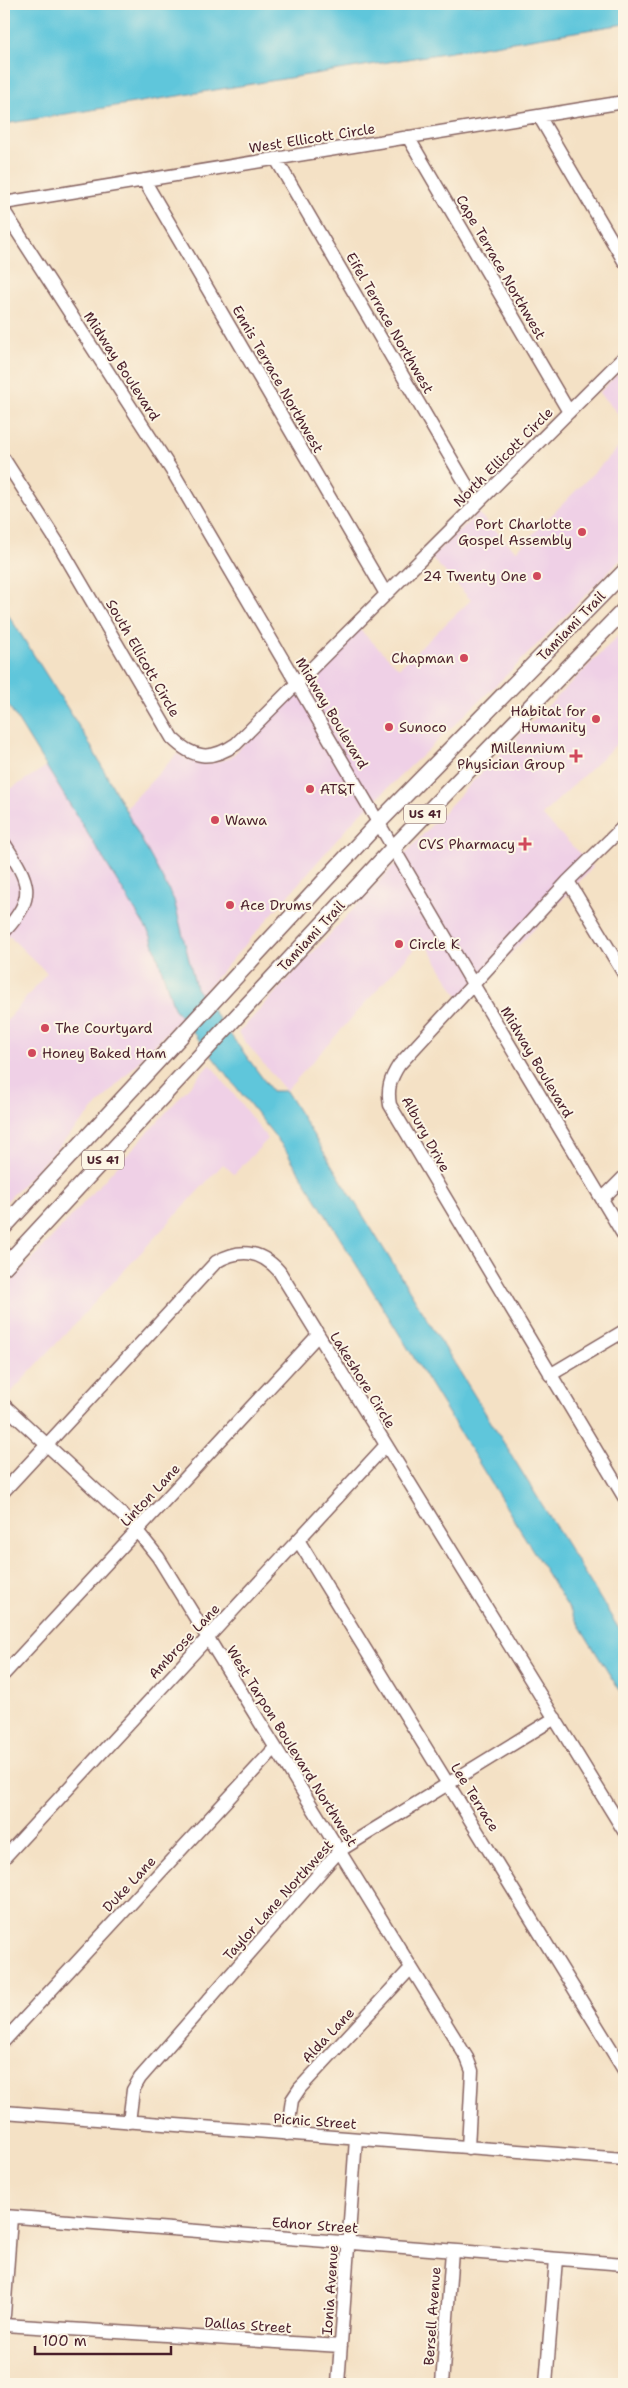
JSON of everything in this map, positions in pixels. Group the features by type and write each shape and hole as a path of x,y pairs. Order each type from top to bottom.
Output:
{"main road":[{"name":"Tamiami Trail","path":"4,1227 379,822 624,572"},
{"name":"Tamiami Trail","path":"4,1267 394,847 624,610"}],"street":[{"name":"West Ellicott Circle","path":"4,203 624,102"},
{"path":"540,116 624,261"},
{"name":"Cape Terrace Northwest","path":"408,137 568,412"},
{"name":"Eifel Terrace Northwest","path":"276,159 478,503"},
{"name":"Ennis Terrace Northwest","path":"144,180 386,594"},
{"name":"Midway Boulevard","path":"4,211 174,474 473,984 624,1236"},
{"name":"North Ellicott Circle","path":"297,683 624,357"},
{"name":"South Ellicott Circle","path":"4,459 59,545 172,738 182,748 202,755 224,752 236,744 297,683"},
{"name":"Albury Drive","path":"624,826 568,881 399,1065 391,1077 388,1091 390,1105 624,1497"},
{"path":"4,843 25,879 27,893 24,907 4,932"},
{"path":"568,881 624,974"},
{"path":"602,1199 624,1177"},
{"name":"Lakeshore Circle","path":"4,1491 216,1262 228,1255 242,1252 257,1254 269,1261 279,1272 624,1830"},
{"path":"550,1375 624,1331"},
{"name":"Linton Lane","path":"4,1674 318,1335"},
{"name":"West Tarpon Boulevard Northwest","path":"4,1405 137,1530 158,1557 467,2058 472,2071 468,2148"},
{"name":"Ambrose Lane","path":"4,1858 386,1445"},
{"name":"Lee Terrace","path":"298,1540 624,2070"},
{"name":"Taylor Lane Northwest","path":"129,2122 133,2090 140,2078 339,1851 554,1718"},
{"name":"Duke Lane","path":"4,2041 276,1748"},
{"name":"Alda Lane","path":"287,2134 292,2100 300,2088 411,1968"},
{"name":"Picnic Street","path":"4,2112 624,2159"},
{"name":"Ionia Avenue","path":"338,2384 356,2139"},
{"path":"4,2315 7,2217"},
{"name":"Ednor Street","path":"7,2217 624,2264"},
{"name":"Bersell Avenue","path":"442,2384 452,2251"},
{"path":"546,2384 556,2259"},
{"name":"Dallas Street","path":"4,2325 341,2346"}],"shaded area":[{"path":"624,367 624,420 599,393"},
{"path":"624,442 624,556 515,667 355,819 201,995 196,988 126,808 177,754 187,759 208,764 230,758 359,629 399,668 471,600 431,557 478,513 516,551"},
{"path":"624,630 624,737 542,815 593,867 463,1004 423,939 286,1091 238,1033 471,783"},
{"path":"47,766 151,936 174,1008 181,1017 4,1204 4,1024 47,973 9,936 4,941 4,793"},
{"path":"210,1064 268,1139 234,1174 223,1164 4,1400 4,1290"}],"water":[{"path":"4,4 624,4 624,24 4,124"},
{"path":"4,608 87,739 174,900 196,988 272,1091 286,1091 624,1637 624,1698 285,1149 174,1008 151,936 4,698"}],"place":[{"name":"Port Charlotte Gospel Assembly","path":"582,532"},
{"name":"24 Twenty One","path":"537,576"},
{"name":"Chapman","path":"464,658"},
{"name":"Habitat for Humanity","path":"596,719"},
{"name":"Sunoco","path":"389,727"},
{"name":"Millennium Physician Group","path":"576,756"},
{"name":"AT&T","path":"310,789"},
{"name":"Wawa","path":"215,820"},
{"name":"CVS Pharmacy","path":"525,844"},
{"name":"Ace Drums","path":"230,905"},
{"name":"Circle K","path":"399,944"},
{"name":"The Courtyard","path":"45,1028"},
{"name":"Honey Baked Ham","path":"32,1053"}]}
